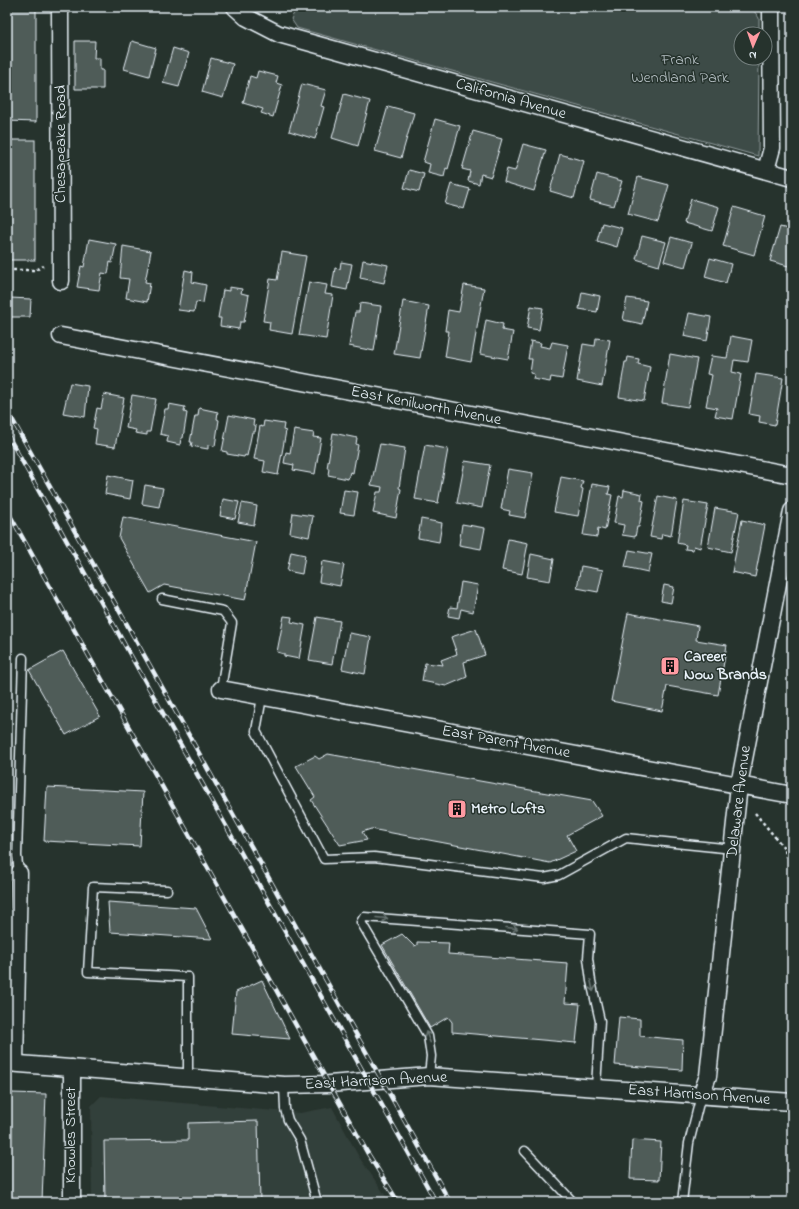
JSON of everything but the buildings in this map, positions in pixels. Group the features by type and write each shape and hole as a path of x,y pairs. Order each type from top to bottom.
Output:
{"street":[{"name":"Chesapeake Road","path":"60,7 61,281"},
{"name":"California Avenue","path":"235,7 246,17 279,34 792,178"},
{"path":"766,170 772,148 771,7"},
{"name":"East Kenilworth Avenue","path":"61,336 792,475"},
{"name":"Delaware Avenue","path":"701,1095 708,1076 739,785 792,511"},
{"name":"East Parent Avenue","path":"220,689 792,795"},
{"path":"11,1063 19,873"},
{"name":"East Harrison Avenue","path":"11,1063 284,1085 329,1084 429,1076 792,1102"},
{"name":"Knowles Street","path":"72,1068 72,1202"}],"lane":[{"path":"162,599 223,611 232,622 220,689"},
{"path":"19,873 17,856 23,658"},
{"path":"262,697 256,731 324,859 374,857 544,878 559,875 626,838 733,849"},
{"path":"166,890 93,887 88,972 188,977 188,1077"},
{"path":"429,1076 431,1056 428,1036 361,922 364,917 590,934 588,958 591,981 600,1021 596,1087"},
{"path":"284,1085 285,1109 288,1120 300,1140 317,1202"},
{"path":"682,1202 689,1143 701,1095"},
{"path":"525,1151 573,1202"}],"path":[{"path":"7,270 36,270 45,264"},
{"path":"755,813 785,849 786,857"}],"shaded area":[{"path":"101,1096 300,1113 332,1107 359,1157 390,1202 92,1202 91,1106"}],"green space":[{"name":"Frank Wendland Park","path":"302,7 752,8 759,18 759,26 733,26 733,66 759,66 758,156 297,28 291,19 295,11"}],"railway":[{"path":"7,410 450,1202"},
{"path":"7,434 436,1202"},
{"path":"7,510 367,1152 398,1202"}],"place":[{"name":"Career Now Brands","path":"670,666"},
{"name":"Metro Lofts","path":"457,809"}]}
